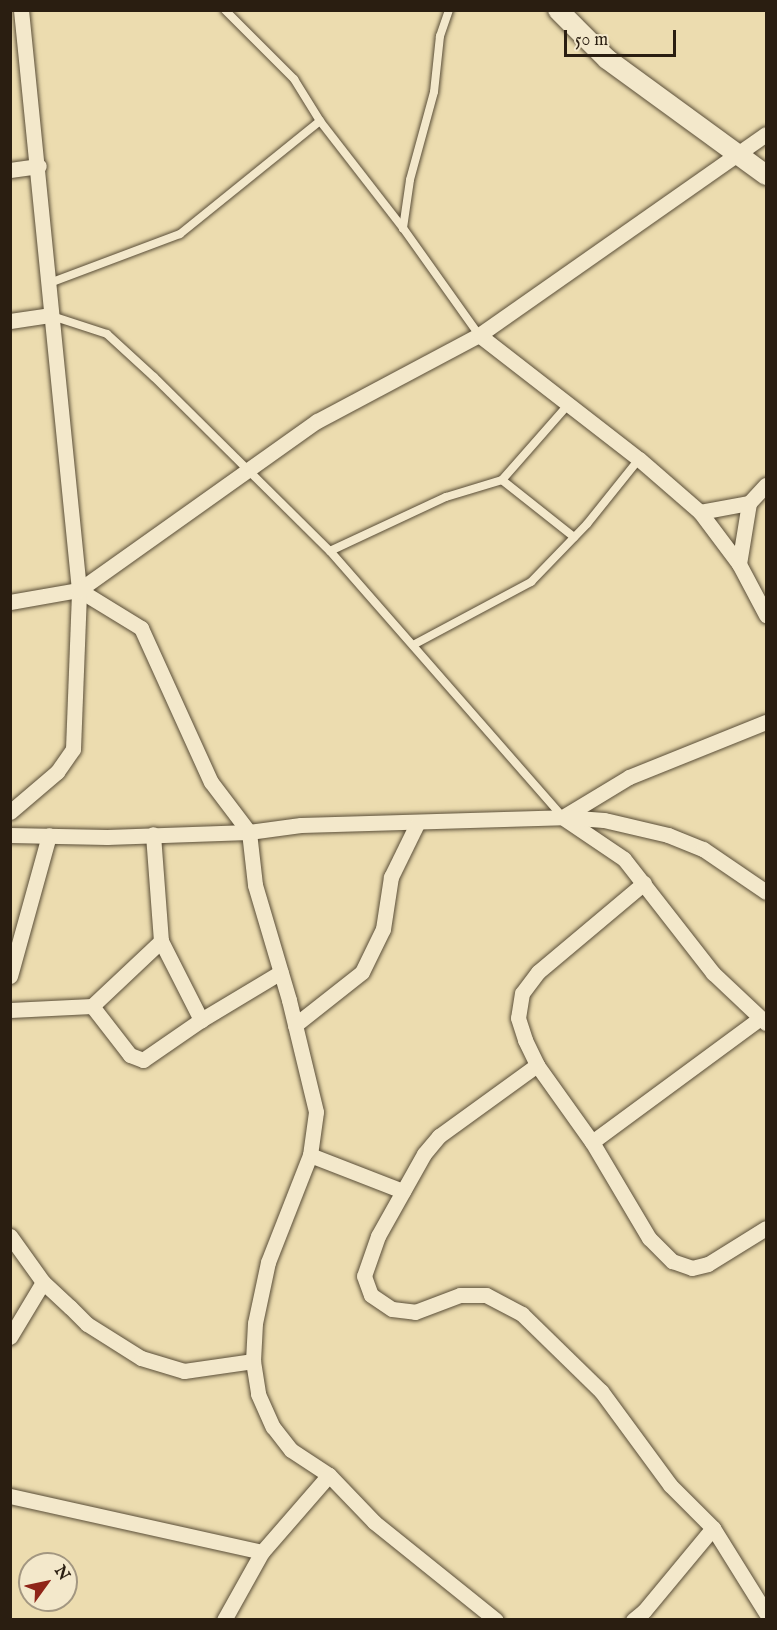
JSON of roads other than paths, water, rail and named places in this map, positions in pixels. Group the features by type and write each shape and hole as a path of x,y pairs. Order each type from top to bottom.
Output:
{"street":[{"path":"10,812 57,772 73,749 79,590 46,284 39,166 21,10"},
{"path":"558,10 607,59 740,153 766,175"},
{"path":"10,602 79,590 246,469 317,421 479,335 766,134"},
{"path":"10,170 39,166"},
{"path":"10,321 50,315"},
{"path":"479,335 639,459 700,512 740,564 766,615"},
{"path":"740,564 749,503 766,485"},
{"path":"700,512 749,503"},
{"path":"79,590 141,628 211,782 249,832 255,885 281,972 316,1112 310,1155 268,1262 255,1323 253,1361 258,1394 273,1427 291,1450 329,1475 374,1522 496,1620"},
{"path":"563,817 629,777 766,722"},
{"path":"563,817 624,859 713,973 763,1021 592,1142"},
{"path":"10,835 249,832 301,825 417,824 563,817 611,821 668,835 703,849 766,892"},
{"path":"295,1025 362,972 375,952 383,929 391,877 417,824"},
{"path":"153,834 161,941 201,1020"},
{"path":"10,976 49,835"},
{"path":"644,883 538,972 522,993 518,1018 537,1065 592,1142 649,1238 672,1261 692,1268 708,1264 766,1228"},
{"path":"10,1010 92,1006 161,941"},
{"path":"92,1006 130,1055 143,1060 201,1020 281,972"},
{"path":"537,1065 439,1136 402,1191 378,1236 364,1276 371,1295 392,1309 416,1312 460,1295 486,1295 522,1314 601,1391 670,1485 712,1528 766,1613"},
{"path":"310,1155 402,1191"},
{"path":"10,1236 43,1282 87,1324 161,1367 184,1371 253,1361"},
{"path":"10,1337 43,1282"},
{"path":"224,1620 262,1552 329,1475"},
{"path":"10,1496 262,1552"},
{"path":"633,1620 644,1611 712,1528"}],"lane":[{"path":"225,10 294,79 320,121 403,228 479,335"},
{"path":"403,228 410,180 434,92 440,36 449,10"},
{"path":"46,284 180,234 320,121"},
{"path":"50,315 107,334 330,551 415,644 563,817"},
{"path":"330,551 446,497 502,480 568,405"},
{"path":"415,644 531,582 574,537 639,459"},
{"path":"502,480 574,537"}]}
